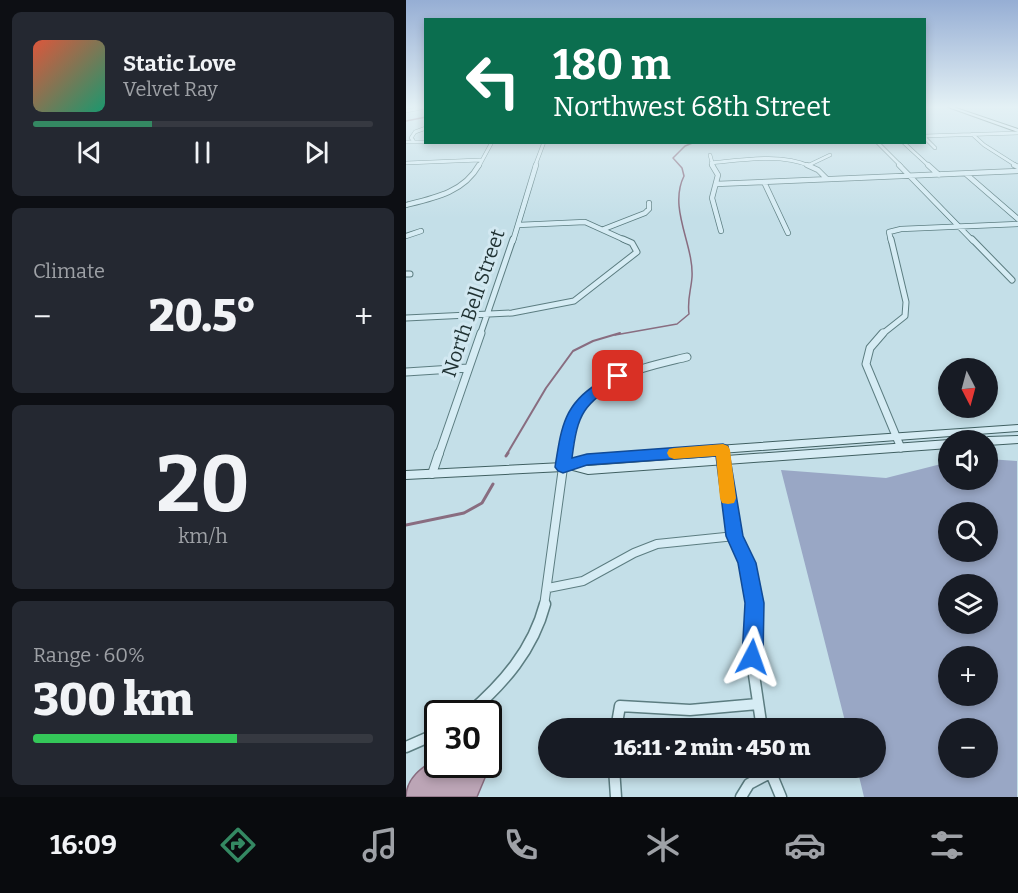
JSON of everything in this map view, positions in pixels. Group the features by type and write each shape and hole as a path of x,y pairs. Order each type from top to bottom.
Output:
{"main road":[{"path":"406,476 568,467 588,470 896,437 1018,428"},
{"path":"998,440 1018,439"},
{"path":"723,455 938,445"}],"street":[{"path":"406,206 463,184 472,177 491,144"},
{"name":"North Bell Street","path":"432,474 518,225 543,144"},
{"path":"879,144 956,226 961,228 1012,280"},
{"path":"905,144 939,175"},
{"path":"932,144 935,148"},
{"path":"983,144 1018,169"},
{"path":"710,155 711,163 718,175 712,200 721,231"},
{"path":"810,165 830,155"},
{"path":"406,162 480,160"},
{"path":"711,163 780,160 810,165 827,179"},
{"path":"716,184 966,174 1018,169"},
{"path":"966,174 1018,219"},
{"path":"764,182 788,233"},
{"path":"604,229 645,213 649,209 649,203"},
{"path":"406,318 542,310 574,301 633,257 637,250 632,243 585,222 518,225"},
{"path":"901,448 866,364 870,348 877,338 905,316 906,302 890,242 891,231 1015,224"},
{"path":"406,236 421,231"},
{"path":"484,700 497,689 519,662 541,620 568,467 571,419 589,395 618,376 687,357"},
{"path":"406,372 468,368"},
{"path":"723,455 734,536 747,563 755,603 753,668 760,718"},
{"path":"548,588 583,581 634,553 656,544 734,536"},
{"path":"618,718 620,706 690,710 758,704"},
{"path":"406,747 424,739"},
{"path":"615,778 616,797"},
{"path":"741,797 743,788 757,778"},
{"path":"773,778 781,797"}],"shaded area":[{"path":"998,460 1017,461 1017,797 864,797 859,778 886,778 886,718 844,718 781,470 886,478 938,465 938,490 998,490"},
{"path":"424,767 424,778 485,778 477,797 406,797 409,784"}],"waterway":[{"path":"615,335 677,324 689,314 692,265 679,201 684,176 682,168 673,158 690,144"},
{"path":"507,454 546,388 573,351 593,341 620,333"},
{"path":"406,525 464,513 482,503 493,484"}],"slow traffic":[{"path":"674,453 723,450 728,498"}],"route":[{"path":"618,376 600,386 576,410 568,428 563,467 572,466 587,459 723,450 728,504 734,536 747,563 755,603 756,620 752,657"}]}
